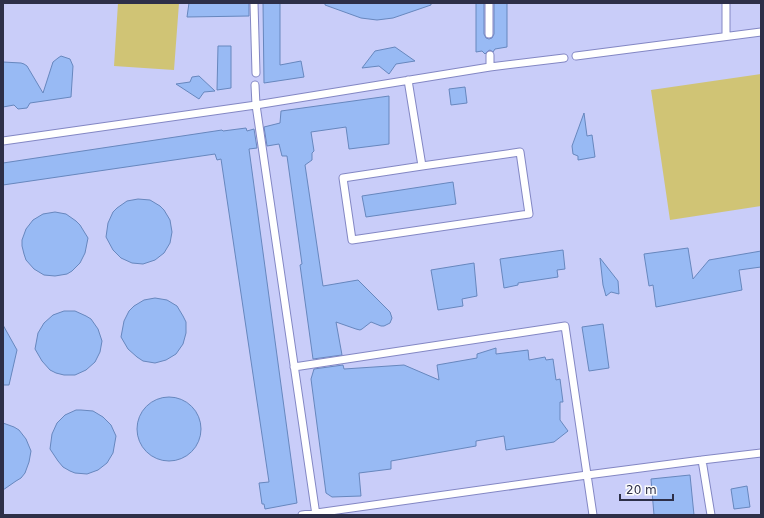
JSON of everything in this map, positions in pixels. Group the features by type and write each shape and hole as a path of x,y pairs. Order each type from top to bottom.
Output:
{"lane":[{"path":"254,3 256,73"},
{"path":"489,3 489,34"},
{"path":"726,3 726,36"},
{"path":"576,56 761,32"},
{"path":"490,55 490,67"},
{"path":"3,140 256,105 490,67 564,58"},
{"path":"408,80 422,166"},
{"path":"256,85 256,105 315,514"},
{"path":"520,152 529,214 352,240 343,178 422,166 520,152"},
{"path":"294,367 565,326 593,515"},
{"path":"302,515 587,475 761,453"},
{"path":"702,460 711,515"}],"shaded area":[{"path":"3,3 761,3 761,515 3,515"},
{"path":"118,3 179,3 174,70 114,66"},
{"path":"761,74 761,206 670,220 651,90"}],"building":[{"path":"189,3 249,3 249,16 187,17"},
{"path":"263,3 280,3 280,65 301,61 304,77 264,83"},
{"path":"325,3 431,3 431,5 393,18 377,20 361,18 325,5"},
{"path":"476,3 484,3 484,34 486,38 489,39 492,38 494,34 494,3 507,3 507,47 495,49 493,52 490,50 485,54 482,51 476,52"},
{"path":"218,46 231,46 231,88 217,90"},
{"path":"395,47 415,61 396,64 389,74 379,66 362,68 375,51"},
{"path":"61,56 70,59 73,66 71,97 30,103 27,108 18,109 14,105 3,107 3,62 21,63 27,66 43,93 53,62"},
{"path":"199,76 215,91 204,92 199,99 176,84 190,82 192,77"},
{"path":"465,87 467,103 451,105 449,89"},
{"path":"389,96 389,144 349,149 346,127 311,132 314,151 312,153 312,160 305,165 323,286 358,280 390,312 392,318 390,323 384,326 371,322 360,330 336,322 342,355 313,359 287,156 282,156 279,144 267,146 264,127 280,123 281,111"},
{"path":"584,113 587,136 592,135 595,157 578,160 578,156 573,154 572,146"},
{"path":"246,128 247,131 254,129 257,148 249,149 297,503 265,509 264,504 262,504 259,483 269,482 221,159 217,160 215,154 3,185 3,163 222,130"},
{"path":"453,182 456,204 366,217 362,196"},
{"path":"138,199 150,200 160,206 170,220 172,232 170,243 164,253 155,260 143,264 132,263 121,258 113,250 106,237 108,223 113,212 127,201"},
{"path":"55,212 66,214 76,221 88,238 85,253 80,263 67,274 55,276 44,275 34,269 26,260 22,240 26,229 33,220 43,214"},
{"path":"688,248 693,279 709,260 761,251 761,267 739,270 742,290 656,307 653,285 649,286 644,254"},
{"path":"563,250 565,269 557,270 558,277 518,283 518,285 504,288 500,259"},
{"path":"600,258 618,281 619,294 611,292 606,296 603,285"},
{"path":"474,263 477,296 462,299 463,306 438,310 431,270"},
{"path":"155,298 167,300 177,306 186,322 186,333 183,344 176,354 166,360 155,363 143,361 137,357 128,349 121,337 124,321 129,311 144,300"},
{"path":"64,311 75,311 91,319 98,329 102,341 100,352 95,362 86,370 75,375 64,375 50,370 42,361 35,349 38,333 44,323 53,315"},
{"path":"603,324 609,368 589,371 582,327"},
{"path":"3,325 17,350 9,385 3,385"},
{"path":"496,348 496,354 528,350 529,360 545,357 546,360 553,359 556,380 560,379 563,402 560,402 560,420 568,431 554,442 506,450 504,436 476,441 476,446 391,461 391,469 359,473 361,496 332,497 326,493 311,379 314,369 343,365 344,369 404,365 439,380 437,365 477,358 477,354"},
{"path":"169,397 181,399 192,406 199,417 201,429 199,441 192,452 181,459 169,461 157,459 146,452 139,441 137,429 139,417 146,406 157,399"},
{"path":"76,410 93,411 103,417 111,425 116,436 113,453 107,463 98,470 87,474 75,473 63,467 50,449 52,434 57,423 65,415"},
{"path":"3,423 19,430 26,439 31,451 25,473 21,478 3,490"},
{"path":"690,475 694,515 654,515 651,479"},
{"path":"747,486 750,507 734,509 731,489"}]}
